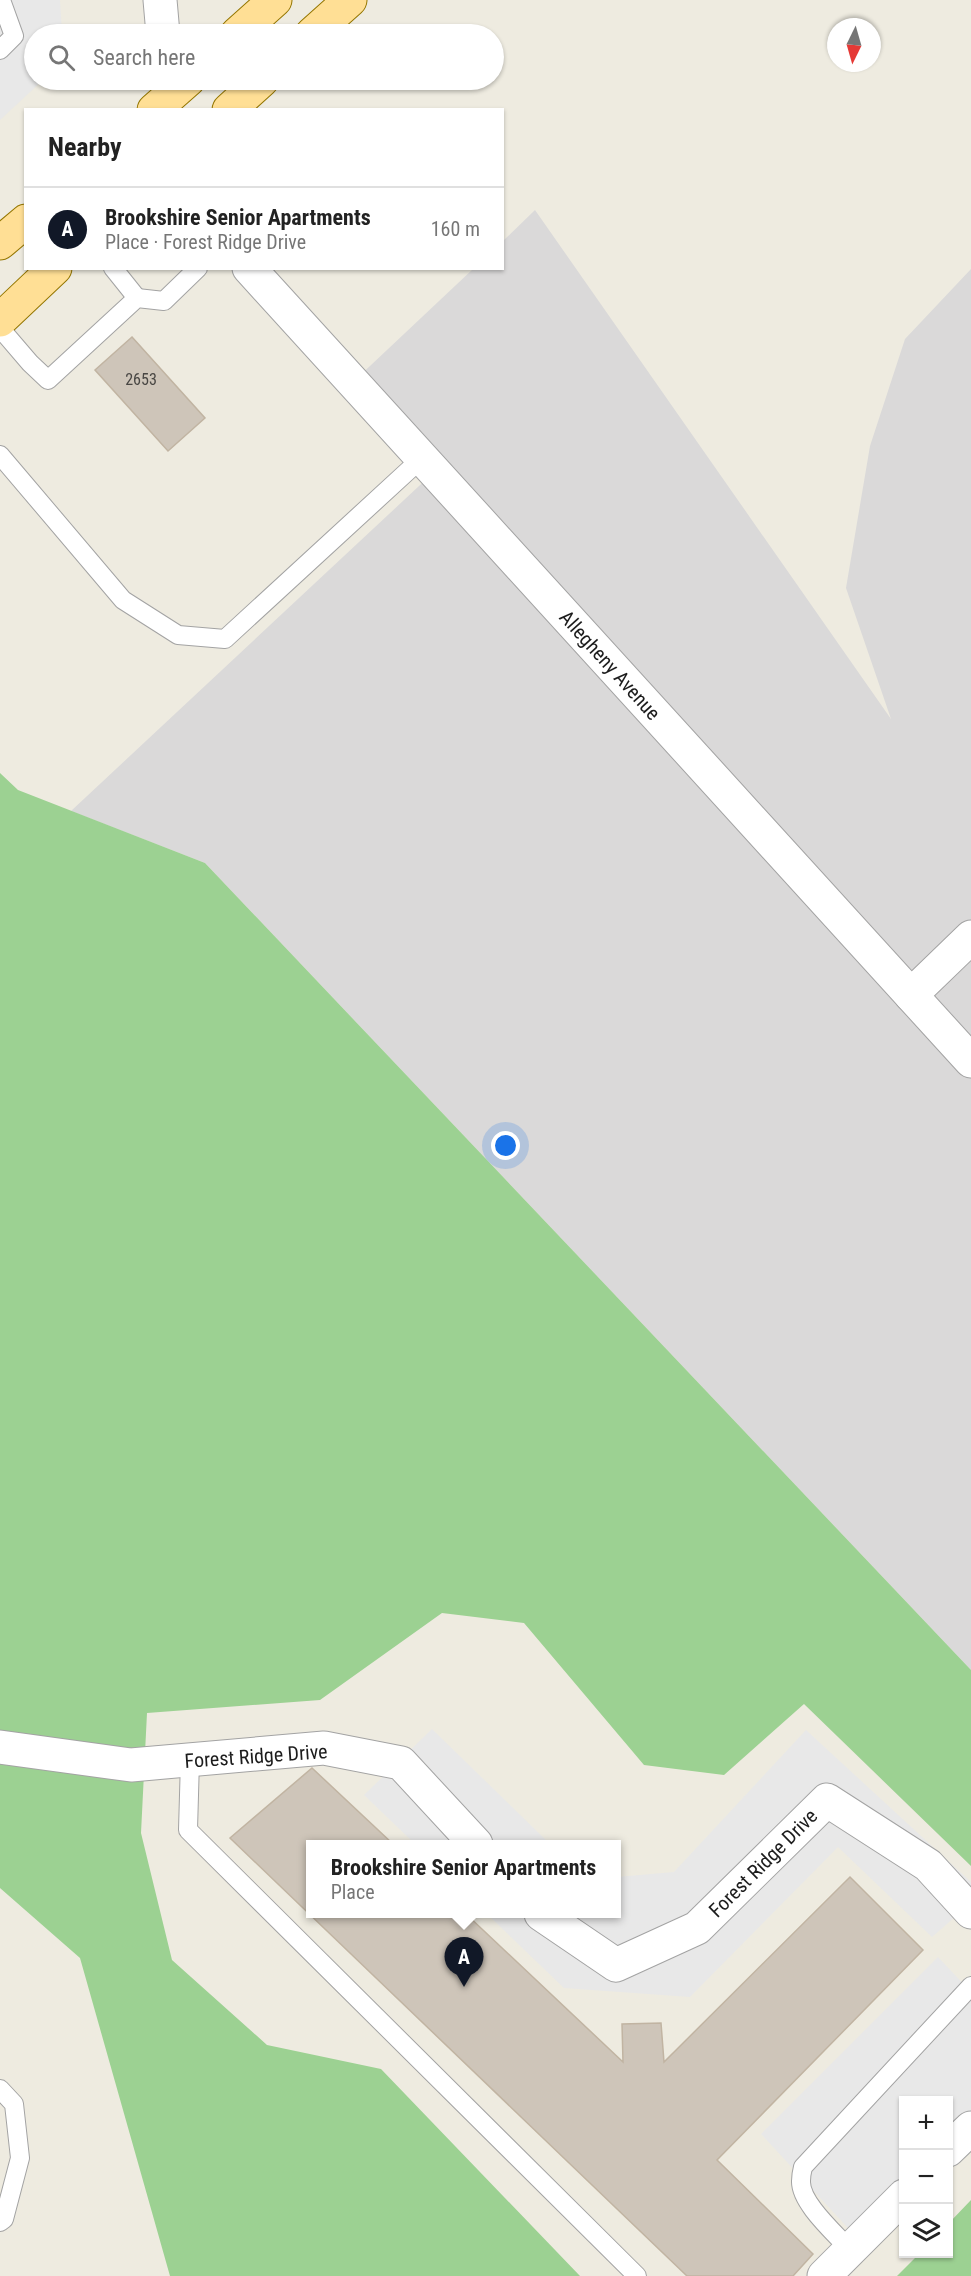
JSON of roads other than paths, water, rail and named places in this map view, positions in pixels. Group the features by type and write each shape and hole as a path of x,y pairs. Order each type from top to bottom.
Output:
{"main road":[{"path":"248,24 275,0"},
{"path":"323,24 350,0"},
{"path":"231,108 251,90"},
{"path":"0,243 24,223"},
{"path":"0,320 53,270"}],"street":[{"path":"160,0 162,24"},
{"name":"Allegheny Avenue","path":"251,270 971,1061"},
{"path":"911,995 971,937"},
{"name":"Forest Ridge Drive","path":"0,1746 131,1765 324,1748 401,1763 471,1840"},
{"name":"Forest Ridge Drive","path":"547,1918 616,1965 697,1928 827,1800 928,1865 971,1912"},
{"path":"953,2145 971,2128"},
{"path":"824,2276 899,2200"}],"lane":[{"path":"0,50 14,36 1,0"},
{"path":"115,270 137,298 164,301 196,270"},
{"path":"0,328 48,380 137,298"},
{"path":"0,455 123,600 178,635 225,639 422,458"},
{"path":"190,1760 188,1830 637,2276"},
{"path":"850,2250 808,2200 800,2183 803,2167 971,1986"},
{"path":"0,2089 14,2104 20,2158 4,2219 0,2222"}],"place":[{"name":"Brookshire Senior Apartments","path":"464,1987"}]}
